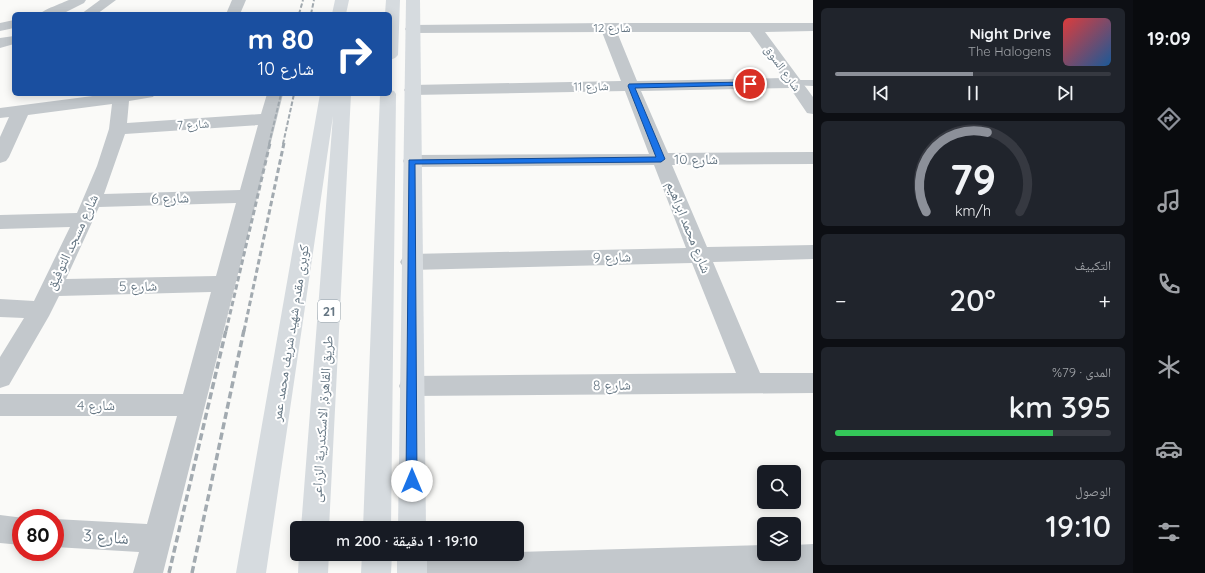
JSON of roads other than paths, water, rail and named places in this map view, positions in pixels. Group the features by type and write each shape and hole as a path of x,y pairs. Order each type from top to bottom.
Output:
{"highway":[{"path":"339,12 342,0"},
{"path":"392,18 393,0"},
{"path":"412,521 411,262 413,0"},
{"name":"كوبرى مقدم شهيد شريف محمد عمر","path":"251,573 328,96"},
{"name":"طريق القاهرة, الاسكندرية الزراعى","path":"315,521 344,96"},
{"path":"377,521 388,96"},
{"path":"312,573 313,561"},
{"path":"376,573 377,561"}],"street":[{"path":"54,12 79,0"},
{"path":"91,12 109,0"},
{"path":"234,12 239,0"},
{"path":"0,27 12,24"},
{"name":"شارع محمد ابراهيم","path":"607,27 752,383"},
{"name":"شارع السوق","path":"754,27 813,109"},
{"name":"شارع 12","path":"412,29 813,27"},
{"path":"0,43 12,40"},
{"name":"شارع 11","path":"412,90 794,83"},
{"path":"0,113 129,96"},
{"path":"148,573 274,96"},
{"name":"شارع مسجد التوفيق","path":"0,378 41,310 84,220 118,129 121,97"},
{"path":"0,157 21,110"},
{"name":"شارع 7","path":"118,129 268,119"},
{"name":"شارع 10","path":"412,161 813,158"},
{"name":"شارع 6","path":"92,201 248,196"},
{"path":"0,222 84,220"},
{"name":"شارع 9","path":"411,262 813,252"},
{"name":"شارع 5","path":"51,288 225,284"},
{"path":"0,308 41,310"},
{"name":"شارع 8","path":"412,386 813,383"},
{"name":"شارع 4","path":"0,405 192,405"},
{"path":"0,529 12,530"},
{"name":"شارع 3","path":"64,534 157,539"},
{"path":"412,566 813,559"}],"lane":[{"path":"794,83 813,83"}],"railway":[{"path":"300,12 303,0"},
{"path":"311,12 314,0"},
{"path":"269,144 281,96"},
{"path":"283,144 294,96"},
{"path":"226,331 270,143"},
{"path":"244,331 284,143"},
{"path":"169,573 226,330"},
{"path":"192,573 244,330"}]}
